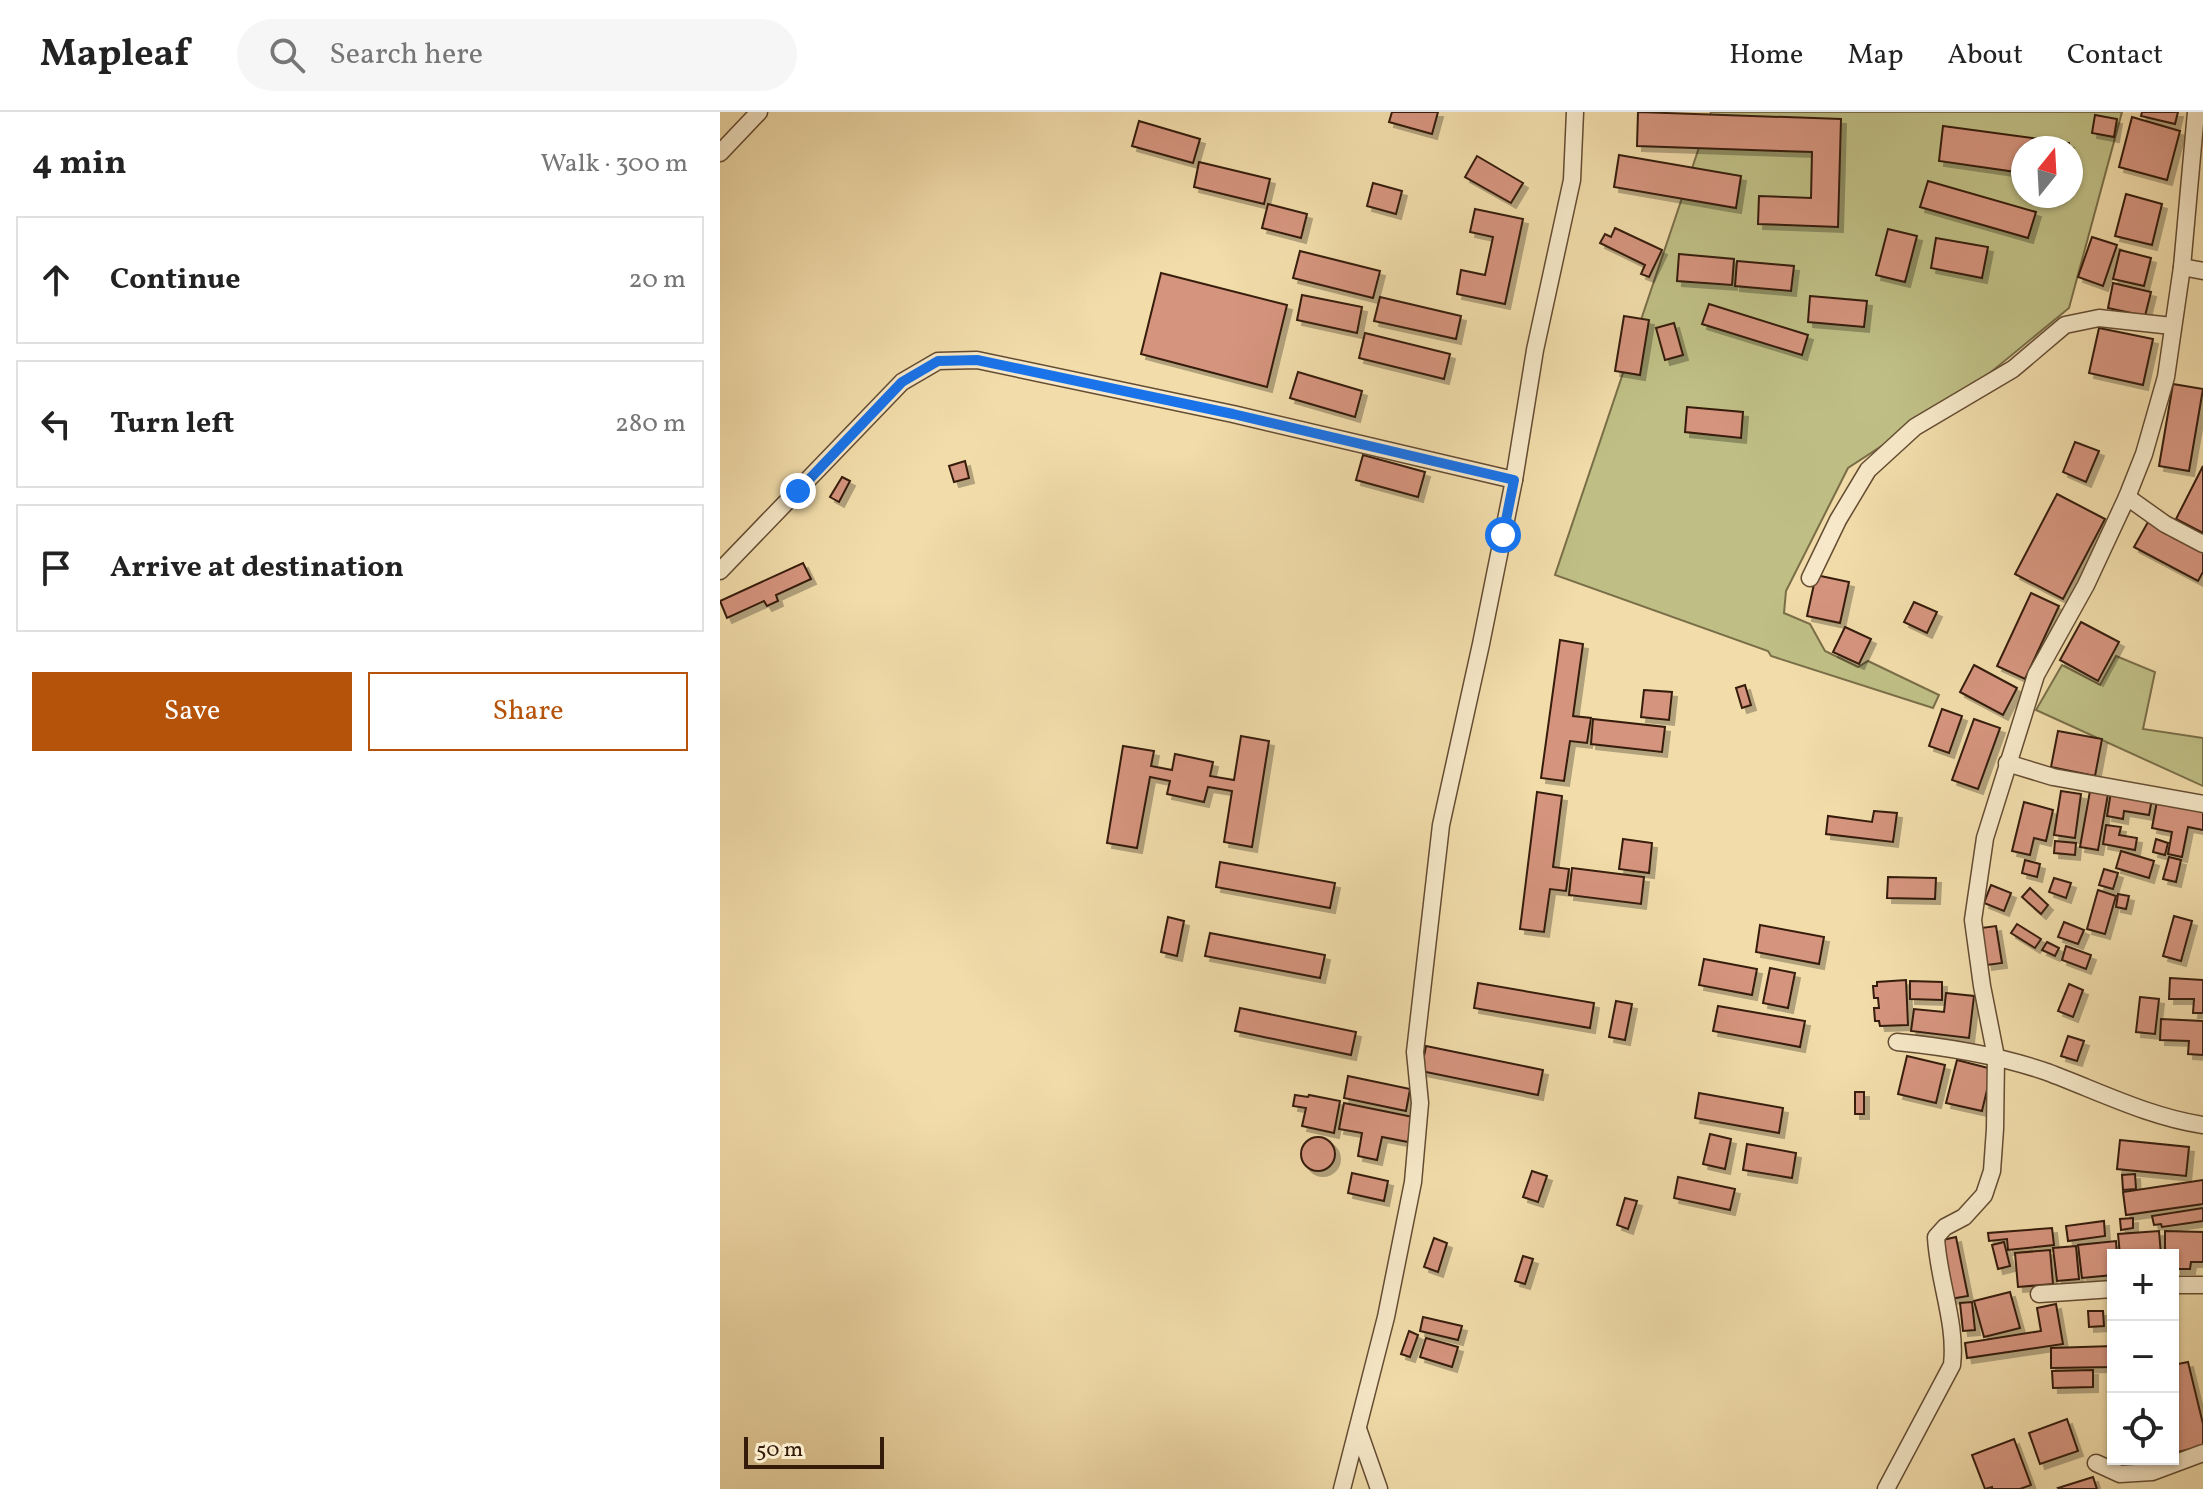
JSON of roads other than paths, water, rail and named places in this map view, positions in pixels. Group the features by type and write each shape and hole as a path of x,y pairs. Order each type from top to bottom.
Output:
{"street":[{"path":"720,153 759,112"},
{"path":"1342,1489 1386,1317 1413,1182 1420,1103 1415,1052 1441,825 1514,480 1535,350 1572,180 1575,112"},
{"path":"1886,1489 1952,1365 1954,1347 1936,1237 1945,1227 1964,1217 1984,1195 1992,1171 1996,1057 1973,920 1985,838 2036,675 2086,585 2144,454 2166,377 2182,267 2196,112"},
{"path":"2182,267 2203,271"},
{"path":"1810,578 1838,520 1868,470 1915,427 2013,369 2065,325 2099,318 2172,326"},
{"path":"720,571 902,382 938,361 977,360 1233,414 1514,480"},
{"path":"2127,497 2165,524 2203,544"},
{"path":"2007,763 2053,777 2203,804"},
{"path":"1897,1042 1996,1057 2179,1121 2203,1125"},
{"path":"2179,1285 2203,1285"},
{"path":"2039,1294 2107,1289"},
{"path":"1357,1427 1379,1489"},
{"path":"2096,1463 2120,1474 2152,1472 2203,1453"}]}
